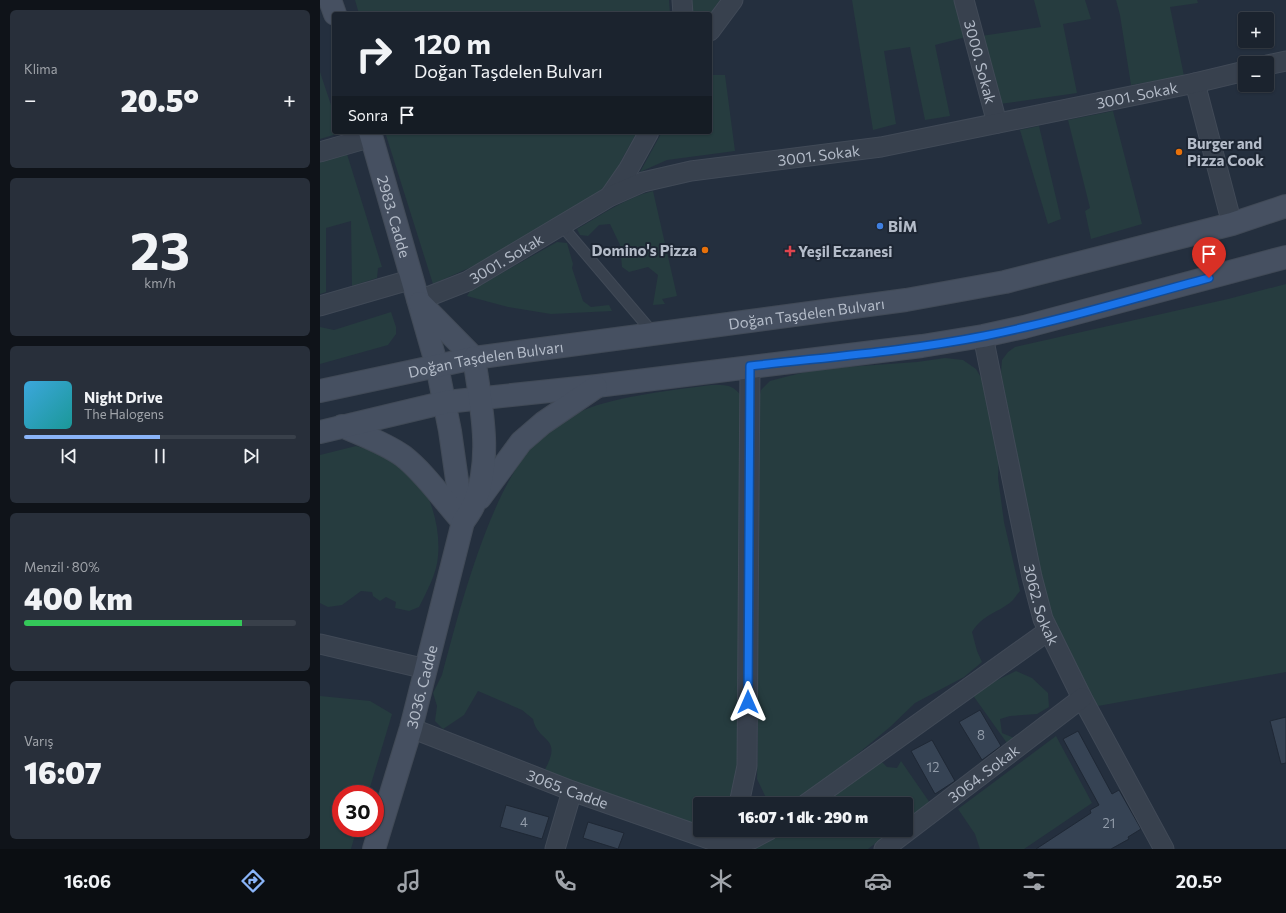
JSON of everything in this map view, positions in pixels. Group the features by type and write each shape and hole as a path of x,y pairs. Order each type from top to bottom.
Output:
{"main road":[{"path":"330,0 334,12"},
{"name":"2983. Cadde","path":"371,134 413,279 417,301 437,366 446,402"},
{"name":"Doğan Taşdelen Bulvarı","path":"320,391 474,358 906,300 971,289 1232,224 1286,206"},
{"path":"320,432 446,402 480,397 597,386 922,346 983,336 1024,327 1286,257"},
{"path":"417,301 474,358"},
{"name":"3036. Cadde","path":"374,849 411,728 463,522 474,505 482,473 484,443 480,397 474,358"},
{"path":"342,426 389,448 406,459 420,471 463,522 521,442 543,423 597,386"},
{"name":"3036. Cadde","path":"446,402 463,522"}],"street":[{"path":"682,0 683,12"},
{"path":"712,29 733,0"},
{"name":"3000. Sokak","path":"964,0 997,123"},
{"path":"1274,64 1286,61"},
{"name":"3001. Sokak","path":"417,301 468,281 609,197 643,182 691,171 882,147 1195,83 1238,73"},
{"path":"1195,83 1232,224"},
{"path":"320,152 371,134"},
{"path":"609,197 628,170 649,134"},
{"path":"320,306 413,279"},
{"name":"3062. Sokak","path":"983,336 1035,591 1048,631 1161,848"},
{"path":"740,797 747,766 750,366"},
{"path":"816,797 1048,631"},
{"path":"320,644 426,669"},
{"name":"3064. Sokak","path":"884,849 1082,698"},
{"name":"3065. Cadde","path":"411,728 572,791 727,841"},
{"path":"555,849 572,791"},
{"path":"727,841 752,839 756,837"}],"lane":[{"path":"562,226 654,334"}],"green space":[{"path":"355,0 669,0 670,12 358,12"},
{"path":"690,0 720,0 711,12 693,12"},
{"path":"852,0 956,0 966,37 935,45 950,116 925,120 910,47 884,51 896,124 873,130"},
{"path":"1034,0 1085,0 1091,19 1063,24 1077,93 1000,104 981,36 1041,27"},
{"path":"1116,0 1197,0 1198,3 1170,7 1184,76 1131,85 1120,15"},
{"path":"320,72 332,108 332,134 337,134 320,139"},
{"path":"712,75 725,75 735,151 667,160 640,172 661,134 712,134"},
{"path":"1113,111 1142,224 1091,239 1085,211 1090,208 1068,120"},
{"path":"1039,126 1061,219 1048,224 1020,130"},
{"path":"386,134 636,134 615,175 603,188 586,202 485,261 433,284"},
{"path":"347,154 382,267 378,268 377,278 352,286 351,221 326,228 326,292 320,294 320,162"},
{"path":"653,191 677,296 662,299 665,304 653,305 658,275 648,267 629,272 622,267 620,245 610,224 599,225 588,236 580,235 577,229 623,202"},
{"path":"557,242 567,243 573,264 572,268 583,301 591,307 609,305 612,311 551,314 508,307 467,296 470,291"},
{"path":"1286,284 1286,672 1098,706 1088,692 1055,627 1043,587 1001,373 1002,360 1008,352 1015,347 1228,299"},
{"path":"391,312 396,327 396,334 388,345 320,364 320,327 334,330"},
{"path":"945,358 963,360 976,369 983,381 999,455 998,478 1004,522 1020,591 1007,605 981,621 972,632 977,651 982,662 964,677 915,703 890,727 837,771 798,797 766,797 757,779 756,494 758,402 761,390 770,381 818,369 917,362"},
{"path":"721,385 732,387 742,397 740,776 732,797 693,797 693,824 543,773 549,761 551,746 536,727 533,719 522,710 478,691 464,715 443,729 435,721 437,706 433,693 442,675 458,616 480,546 509,481 526,454 545,433 563,420 584,410 629,397 663,391"},
{"path":"356,446 378,452 399,462 409,470 418,479 425,491 435,517 438,543 436,569 419,607 409,611 395,608 396,602 386,597 380,601 373,596 372,592 361,591 342,605 328,607 320,603 320,455"},
{"path":"1016,671 1032,678 1048,693 1049,707 1037,714 1010,716 1000,719 1002,733 1014,738 1009,746 972,694"},
{"path":"320,696 370,701 392,714 371,785 332,785 332,837 354,837 351,849 320,849"},
{"path":"1056,736 1092,803 1024,849 980,849 975,834 958,809"},
{"path":"881,761 887,767 897,768 901,761 930,803 913,816 913,797 829,797"},
{"path":"772,837 884,837 868,849 755,849"}],"building":[{"path":"980,710 1001,746 982,760 959,722"},
{"path":"1286,717 1286,763 1281,764 1270,721"},
{"path":"1078,731 1112,794 1119,790 1141,829 1128,837 1129,839 1111,849 1036,849 1091,813 1090,810 1099,805 1063,739"},
{"path":"932,740 955,781 935,794 911,751"},
{"path":"506,805 549,817 542,839 500,827"},
{"path":"588,822 624,833 618,849 583,838"}],"place":[{"name":"Burger and Pizza Cook","path":"1179,152"},
{"name":"BİM","path":"880,226"},
{"name":"Domino's Pizza","path":"705,250"},
{"name":"Yeşil Eczanesi","path":"790,251"}],"route":[{"path":"748,702 750,366 922,346 983,336 1024,327 1209,278"}]}
